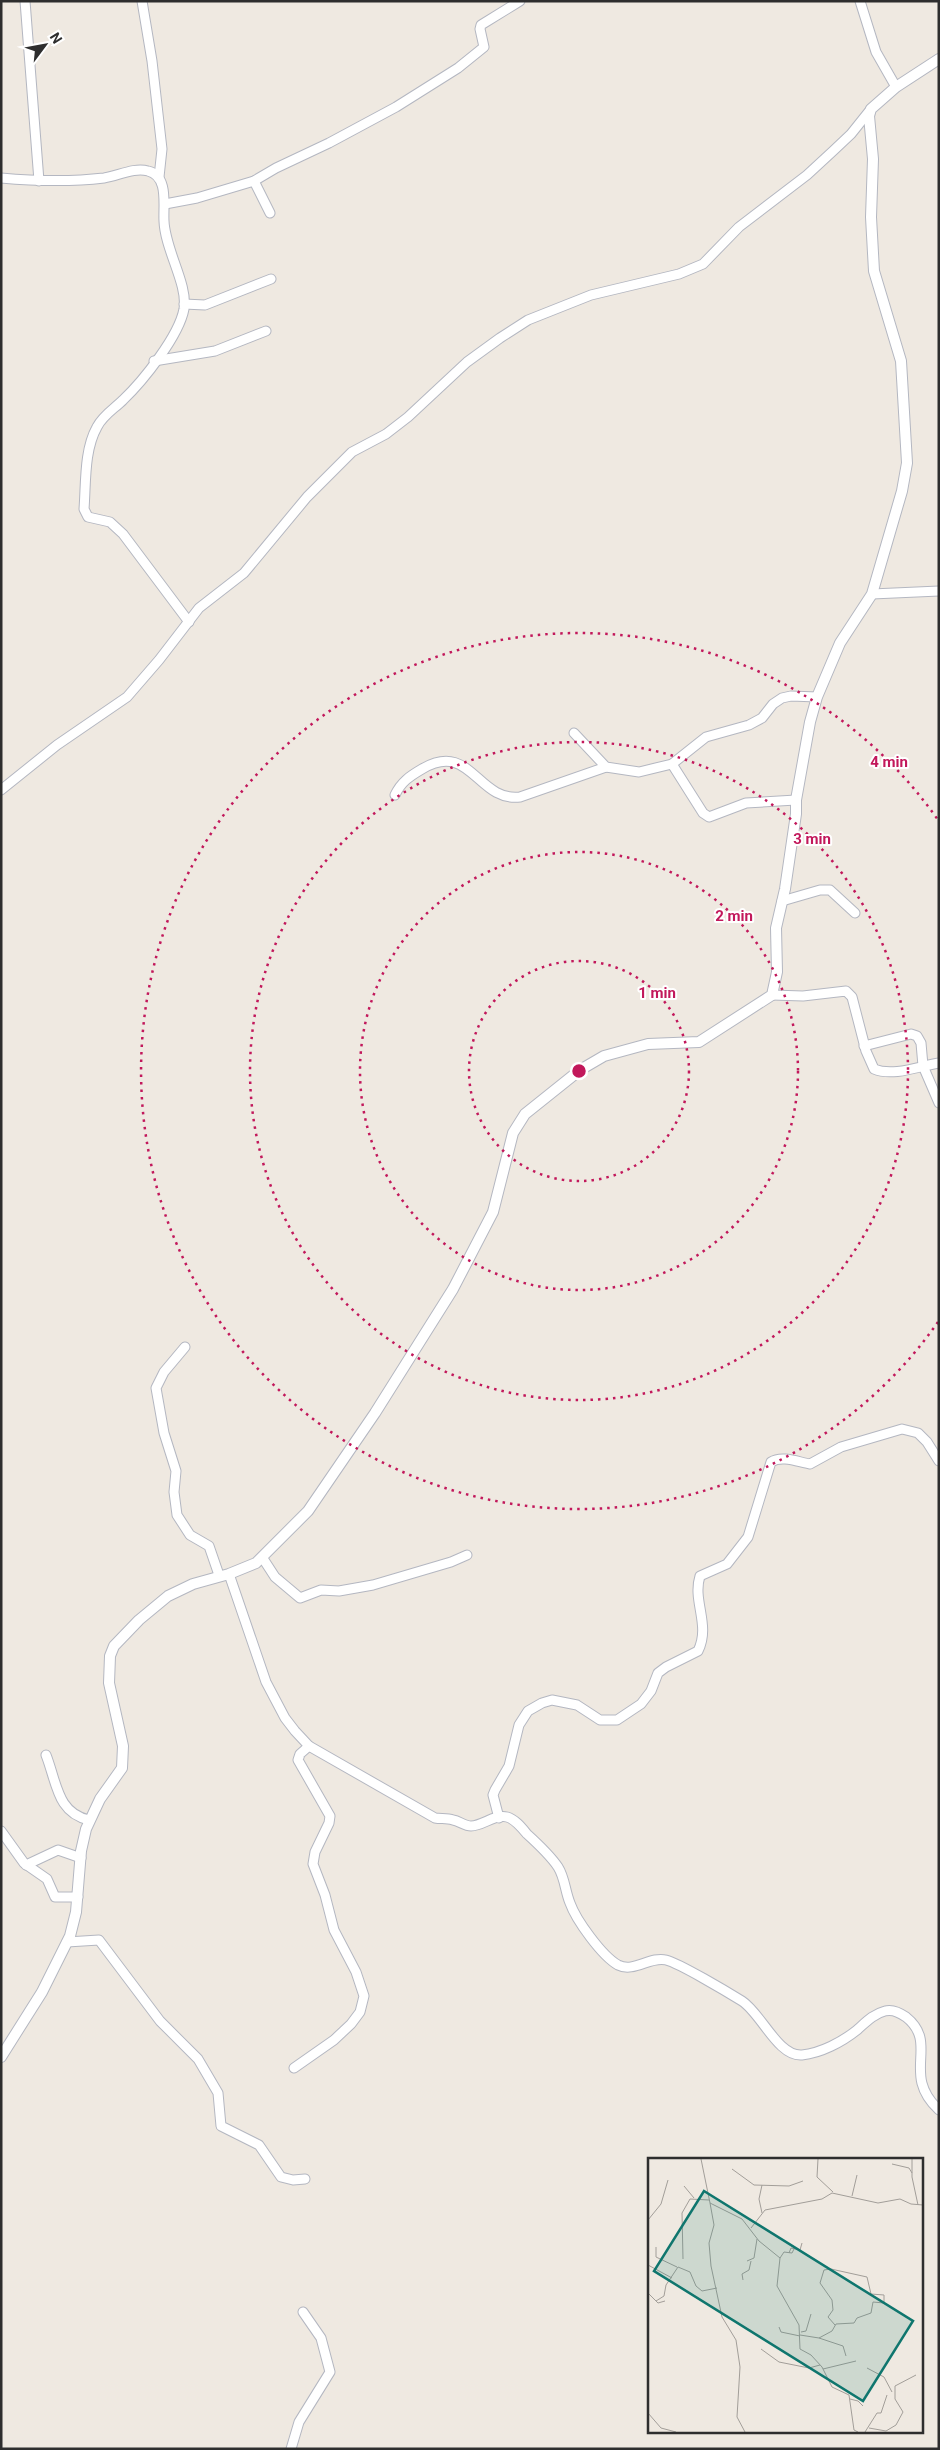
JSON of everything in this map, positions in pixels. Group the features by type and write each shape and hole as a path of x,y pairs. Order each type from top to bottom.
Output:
{"street":[{"path":"25,1 39,181"},
{"path":"142,1 152,61 162,149 159,177 165,204 165,233 182,288 184,304 176,329 154,362 136,386 100,420 94,432 89,454 84,511 90,518 112,524 123,534 188,622"},
{"path":"165,204 197,198 254,181 396,107 458,68 484,46 480,29 481,25 520,1"},
{"path":"860,1 876,52 896,87"},
{"path":"1,790 57,745 124,699 159,660 199,608 244,573 288,519 345,458 360,447 386,434 408,417 487,346 528,320 565,304 599,292 690,270 702,264 739,227 807,175 833,151 851,134 871,108 896,87 939,59"},
{"path":"772,995 777,972 776,928 796,814 796,800 817,697 840,643 872,594 902,491 908,463 901,361 878,286 873,261 871,217 873,160 869,122 871,108"},
{"path":"1,178 39,181 103,178 142,170 152,172 159,177"},
{"path":"254,181 270,213"},
{"path":"184,304 205,305 271,279"},
{"path":"154,362 215,351 266,331"},
{"path":"872,594 939,591"},
{"path":"395,795 400,784 412,774 441,761 457,762 469,769 482,782 508,798 520,797 606,767 639,772 672,764 706,737 749,726 782,698 791,696 817,697"},
{"path":"574,733 606,767"},
{"path":"672,764 703,813 710,817 746,803 796,800"},
{"path":"782,901 825,889 833,892 855,913"},
{"path":"1,2057 42,1992 67,1942 74,1925 81,1858 89,1820 100,1799 122,1768 123,1746 109,1683 110,1656 114,1646 133,1626 168,1596 193,1584 247,1568 262,1557 296,1524 316,1499 443,1307 493,1212 511,1139 521,1118 574,1074 604,1056 648,1044 699,1042 772,995 803,996 844,990 849,992 852,997 864,1046 872,1067 877,1071 895,1071 939,1063"},
{"path":"864,1046 914,1034 920,1038 923,1066 939,1102"},
{"path":"185,1347 164,1372 156,1388 164,1433 176,1471 174,1492 177,1515 190,1535 208,1546 224,1575 266,1682 285,1718 309,1746 431,1817 456,1820 472,1826 499,1818 512,1820 550,1856 564,1879 573,1910 594,1941 614,1962 628,1967 657,1960 672,1962 744,2002 774,2037 792,2053 800,2055 826,2048 844,2039 874,2016 885,2011 895,2011 907,2018 917,2029 924,2045 920,2073 922,2087 930,2102 939,2110"},
{"path":"499,1818 493,1795 494,1790 509,1766 520,1725 528,1711 542,1703 558,1700 577,1705 600,1720 608,1722 617,1720 641,1704 651,1691 658,1673 698,1650 704,1627 698,1589 700,1576 727,1564 748,1537 771,1462 776,1459 786,1459 810,1464 842,1447 902,1429 918,1433 927,1442 939,1461"},
{"path":"262,1557 274,1577 300,1598 321,1590 343,1591 373,1585 451,1562 467,1555"},
{"path":"294,2068 334,2040 351,2024 363,2004 364,1996 356,1972 334,1930 325,1895 313,1864 315,1852 330,1820 328,1811 318,1798 298,1760 300,1754 309,1746"},
{"path":"46,1755 61,1799 69,1812 89,1820"},
{"path":"1,1830 26,1865 47,1879 55,1897 78,1897"},
{"path":"26,1865 58,1850 81,1858"},
{"path":"67,1942 99,1940 160,2021 198,2059 219,2097 221,2126 259,2145 281,2177 293,2180 305,2179"},
{"path":"291,2449 299,2422 330,2372 321,2338 303,2312"}]}
